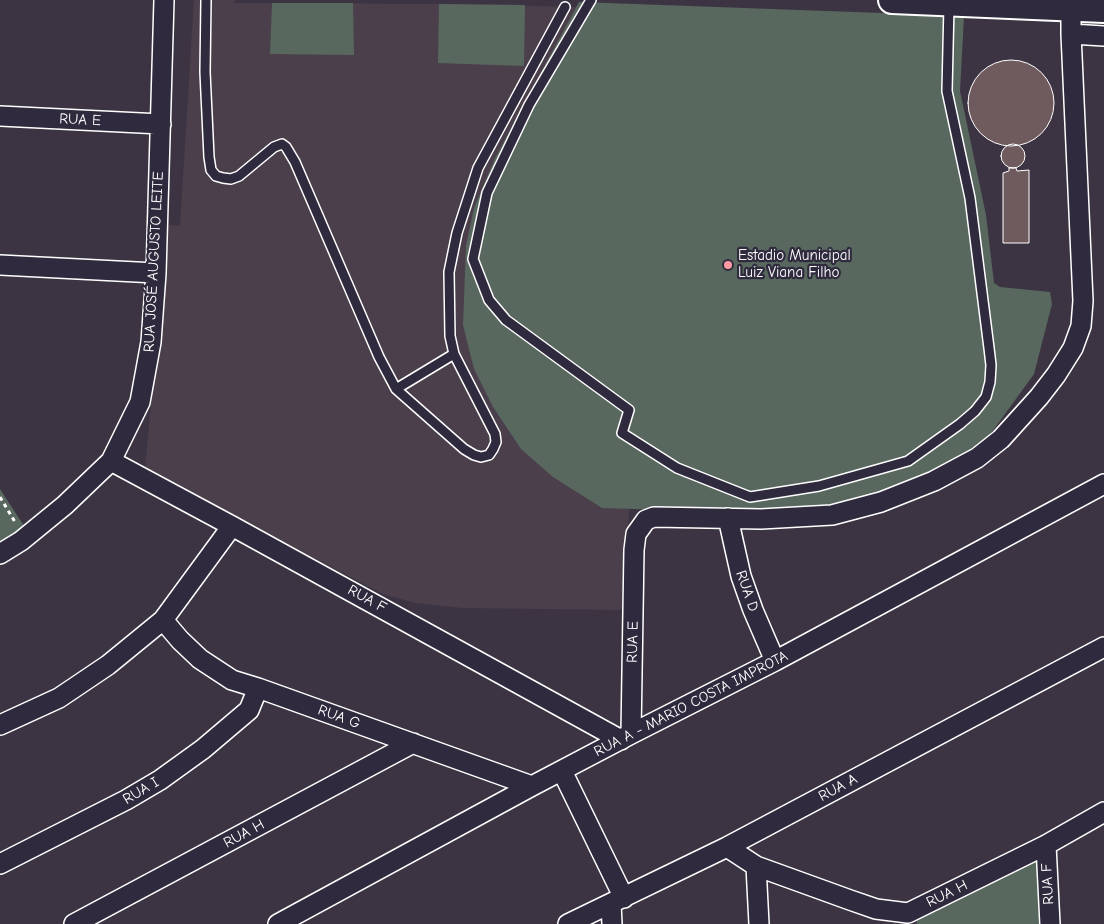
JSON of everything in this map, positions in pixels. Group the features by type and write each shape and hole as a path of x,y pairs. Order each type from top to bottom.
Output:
{"street":[{"name":"RUA JOSÉ AUGUSTO LEITE","path":"0,554 21,541 65,505 111,461 140,402 151,342 156,273 164,0"},
{"path":"892,0 1099,6"},
{"name":"RUA E","path":"626,737 634,550 636,534 646,520 654,517 761,519 832,515 881,502 934,481 977,458 1001,439 1034,404 1073,348 1081,326 1083,301 1071,34 1060,5"},
{"path":"1071,34 1104,36"},
{"name":"RUA E","path":"0,116 160,124"},
{"path":"0,265 156,273"},
{"name":"RUA F","path":"111,461 626,737"},
{"name":"RUA A - MARIO COSTA IMPROTA","path":"278,924 532,786 775,662 1104,484"},
{"name":"RUA D","path":"728,518 741,576 775,662"},
{"path":"0,725 59,698 108,665 163,620 232,526"},
{"name":"RUA G","path":"163,620 200,660 232,680 532,786"},
{"name":"RUA A","path":"568,924 727,847 1104,647"},
{"name":"RUA I","path":"0,864 126,800 160,780 204,749 249,710 258,688"},
{"name":"RUA H","path":"74,924 413,743"},
{"path":"562,771 618,901 612,924"},
{"name":"RUA H","path":"727,847 756,866 876,909 908,918 1104,812"},
{"name":"RUA F","path":"1046,845 1050,924"},
{"path":"756,866 759,924"}],"lane":[{"path":"206,0 205,72 211,170 216,176 231,179 240,176 274,147 282,144 286,147 291,153 379,357 396,389 464,449 481,457 489,455 493,449 496,442 495,434 454,354 450,336 449,272 456,233 478,168 565,7"},
{"path":"591,0 529,105 486,193 473,260 489,300 506,320 630,410 622,433 677,468 750,497 819,486 908,461 960,424 975,411 986,397 990,382 991,364 970,198 947,91 935,1"},
{"path":"396,389 454,354"}],"path":[{"path":"0,497 16,522"}],"shaded area":[{"path":"194,0 234,0 234,3 577,7 495,158 474,208 602,508 629,508 625,610 463,608 415,603 383,594 145,469 168,225 180,226"}],"green space":[{"name":"Estadio Municipal Luiz Viana Filho","path":"579,2 964,16 960,91 986,215 994,283 1000,287 1050,292 1052,304 1034,374 989,436 957,459 872,498 806,509 735,512 602,508 553,477 521,449 493,407 474,369 463,325 466,246 474,208 495,158"},
{"path":"272,3 353,3 354,55 270,54"},
{"path":"439,4 525,5 524,66 438,63"},
{"path":"0,489 26,529 0,544"},
{"path":"1040,856 1042,924 917,924 916,915"}],"building":[{"path":"1011,60 1027,64 1041,73 1050,87 1054,103 1050,119 1041,133 1027,142 1011,146 995,142 981,133 972,119 968,103 972,87 981,73 995,64"},
{"path":"1013,144 1018,145 1024,151 1024,161 1018,167 1013,168 1008,167 1002,161 1001,156 1002,151 1008,145"},
{"path":"1009,168 1016,168 1017,171 1029,170 1029,243 1003,243 1003,173 1009,171"}],"place":[{"name":"Estadio Municipal Luiz Viana Filho","path":"728,265"}]}
